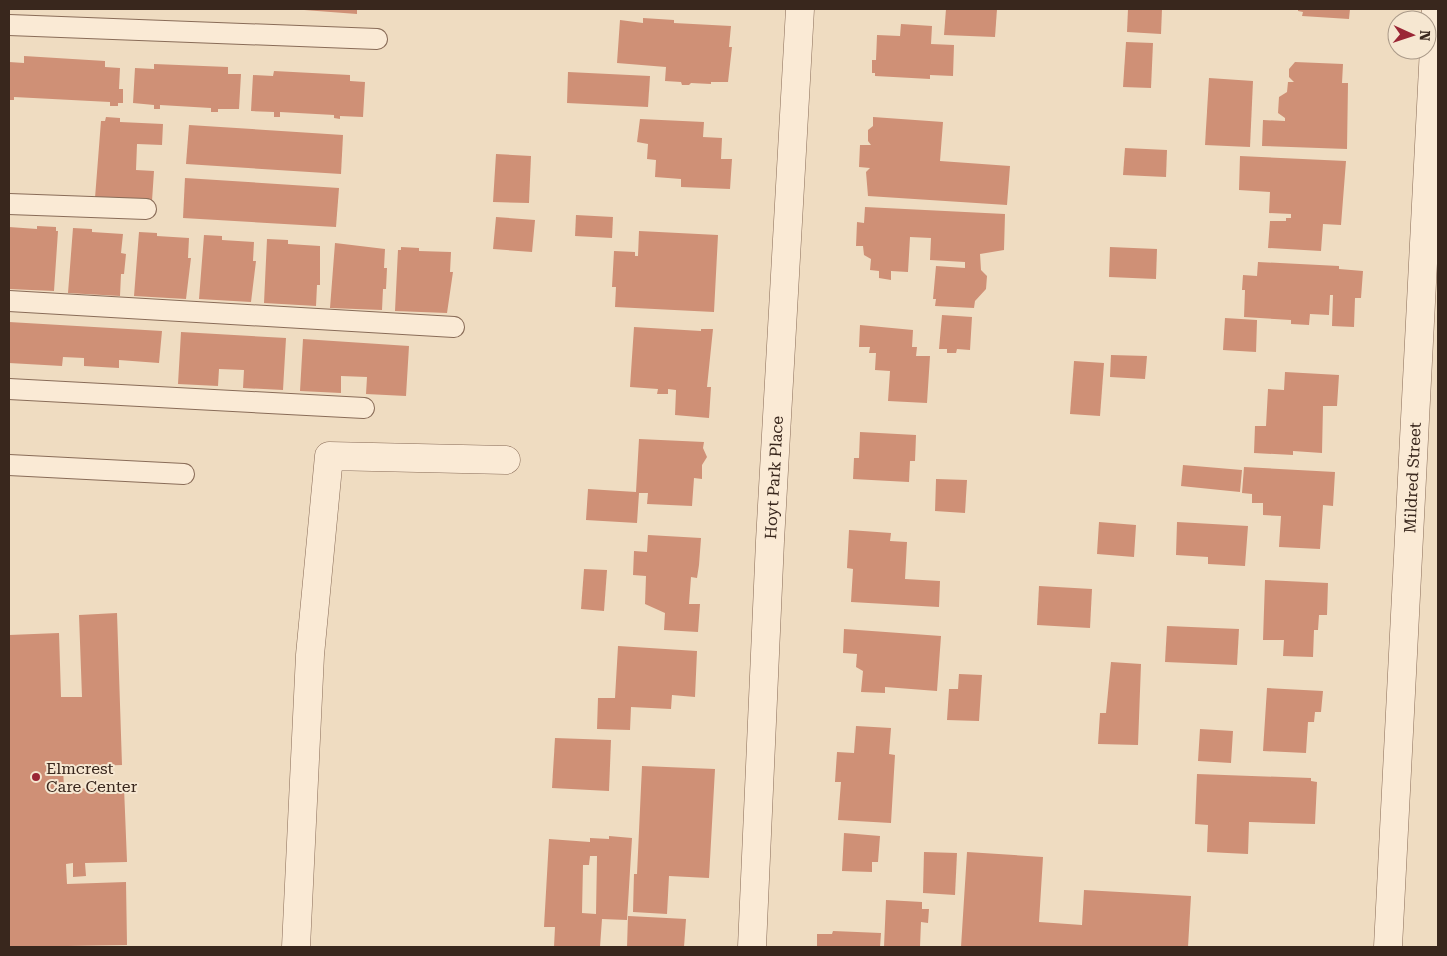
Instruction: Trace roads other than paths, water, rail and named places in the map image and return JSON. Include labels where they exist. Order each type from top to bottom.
[{"type":"street","name":"Hoyt Park Place","points":[[752,947],[771,521],[800,9]]},
{"type":"street","name":"Mildred Street","points":[[1388,947],[1436,9]]},
{"type":"street","points":[[296,947],[310,655],[329,456],[506,460]]},
{"type":"lane","points":[[9,25],[377,39]]},
{"type":"lane","points":[[9,204],[146,209]]},
{"type":"lane","points":[[9,301],[454,327]]},
{"type":"lane","points":[[9,389],[364,408]]},
{"type":"lane","points":[[9,465],[184,474]]},
{"type":"place","name":"Elmcrest Care Center","points":[[36,777]]}]
